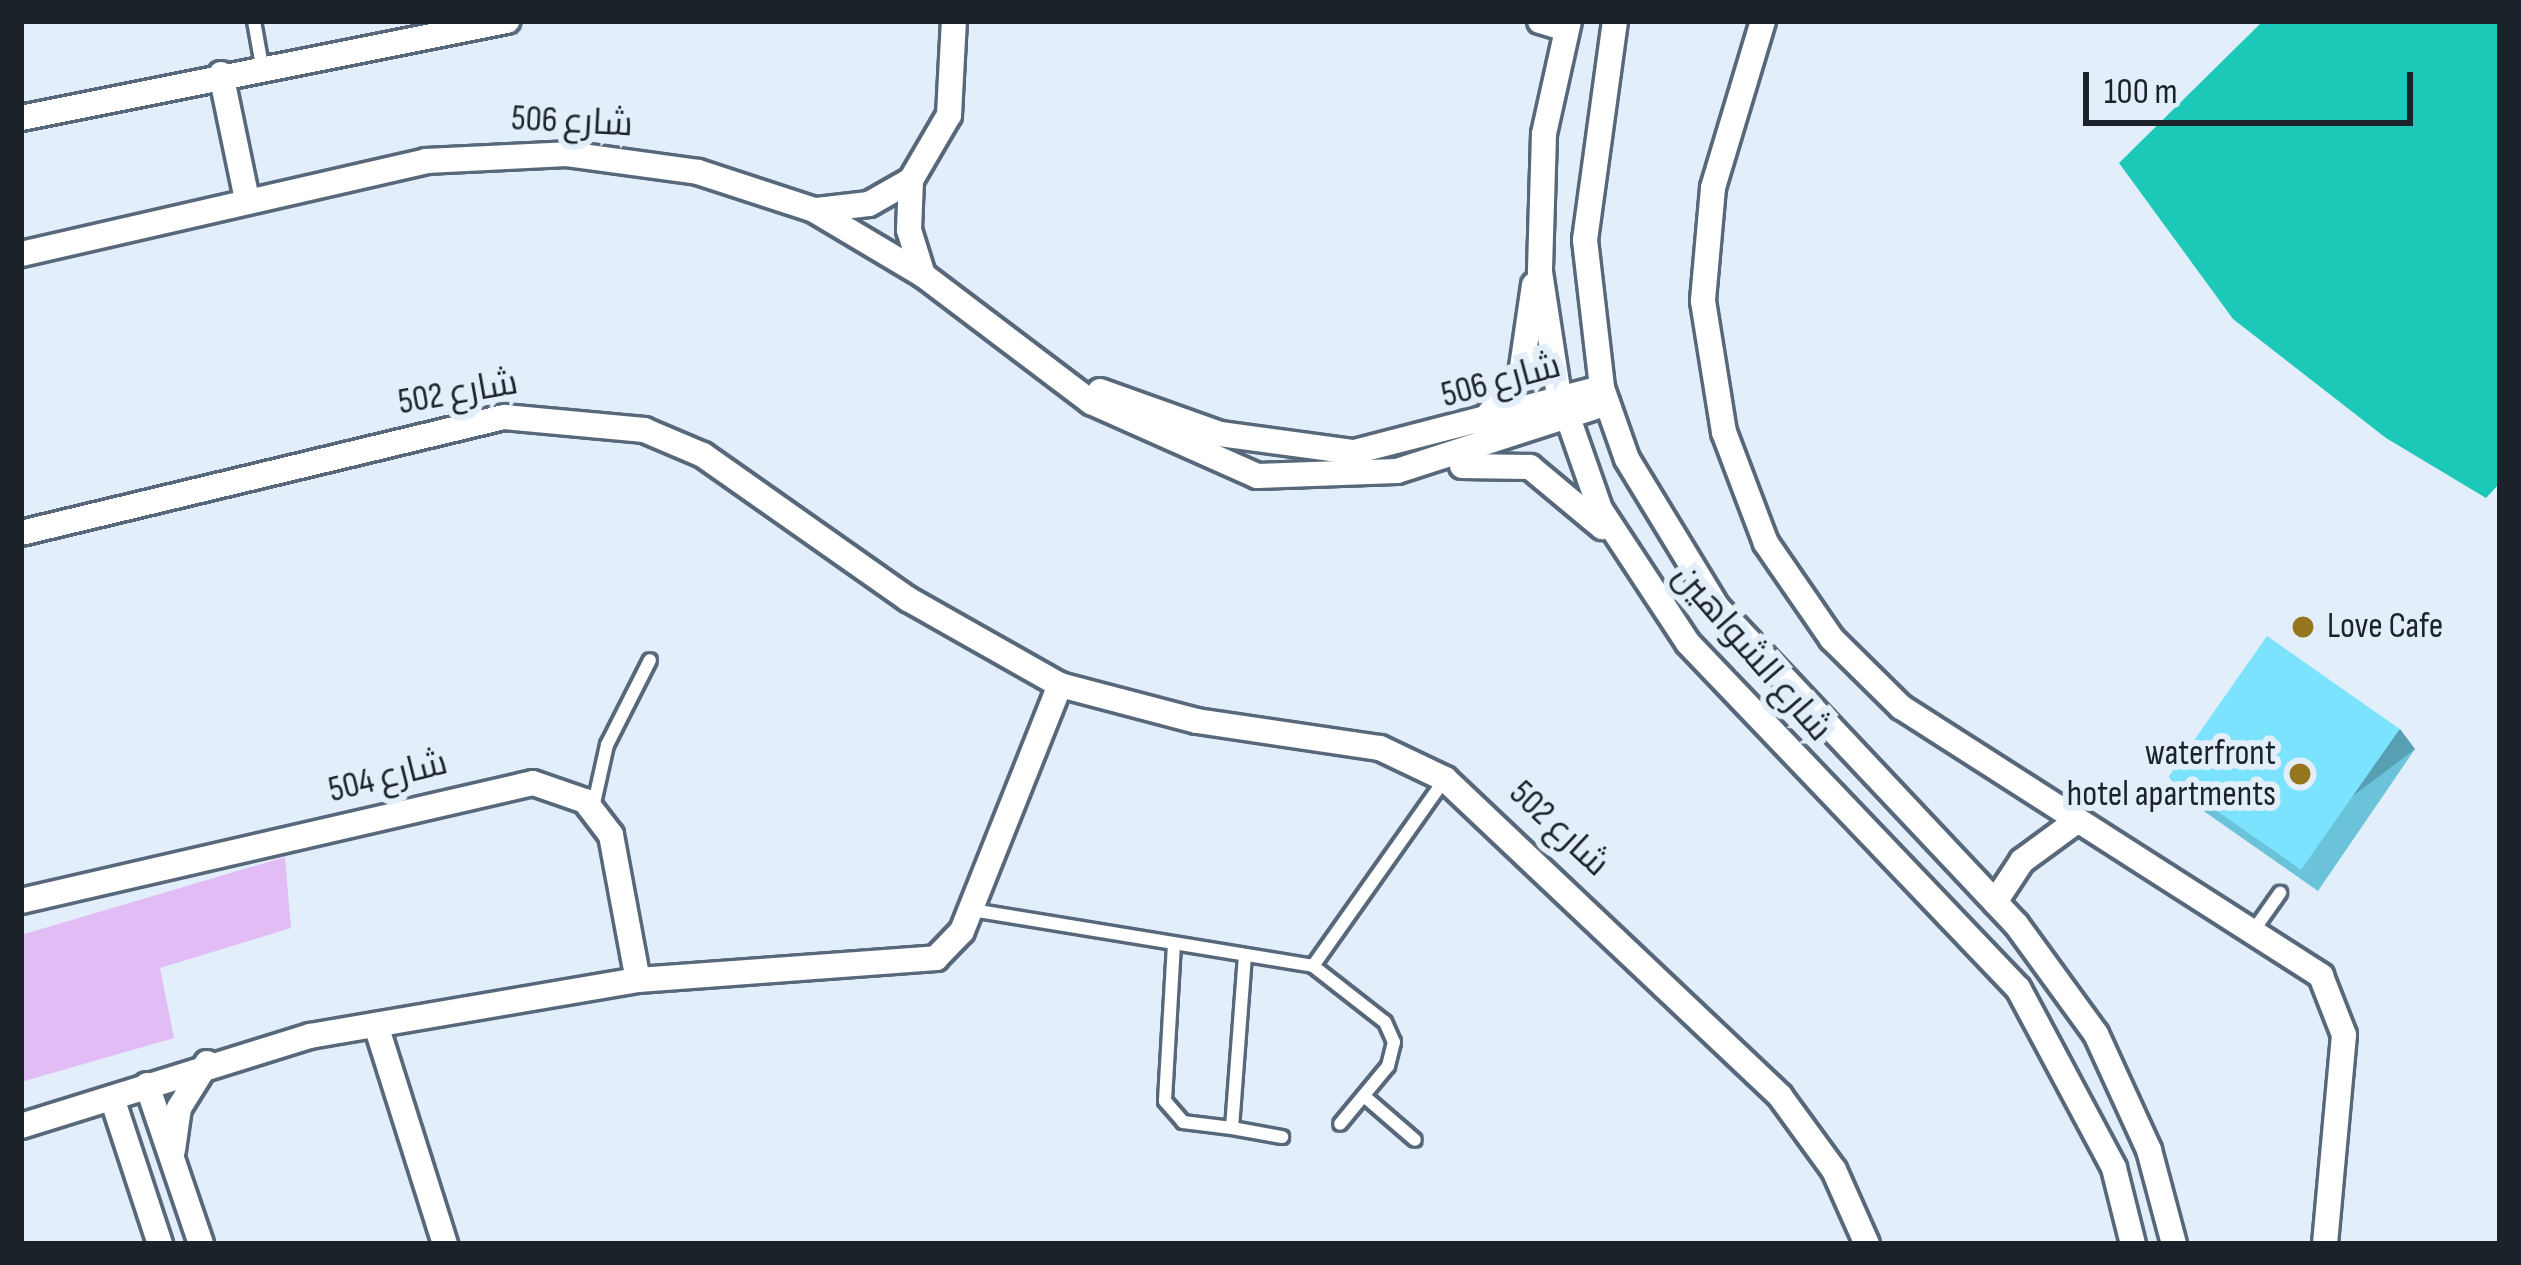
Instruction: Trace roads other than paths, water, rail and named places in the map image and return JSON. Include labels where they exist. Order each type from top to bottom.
[{"type":"street","points":[[21,118],[221,74],[507,21]]},
{"type":"street","points":[[923,274],[909,230],[911,180],[950,116],[954,21]]},
{"type":"street","points":[[1540,21],[1568,25]]},
{"type":"street","name":"شارع الشواهين","points":[[1615,21],[1585,240],[1605,396],[1627,459],[1717,607],[1995,902],[2127,1092],[2174,1244]]},
{"type":"street","points":[[1763,21],[1704,244],[1709,368],[1743,490],[1799,596],[1868,679],[2078,820],[2306,960],[2342,1013],[2325,1244]]},
{"type":"street","name":"شارع الشواهين","points":[[1568,25],[1544,134],[1540,272],[1566,412],[1615,536],[1688,644],[2018,988],[2114,1168],[2133,1244]]},
{"type":"street","points":[[221,74],[247,200]]},
{"type":"street","name":"شارع 506","points":[[21,254],[247,200],[503,152],[666,165],[814,210],[923,274],[1070,382],[1166,442],[1257,476],[1345,480],[1419,465],[1605,396]]},
{"type":"street","points":[[814,210],[868,204],[911,180]]},
{"type":"street","points":[[1481,424],[1521,374],[1540,272]]},
{"type":"street","name":"شارع 506","points":[[1070,382],[1220,434],[1307,449],[1388,448],[1481,424],[1566,412]]},
{"type":"street","name":"شارع 502","points":[[21,533],[454,426],[599,420],[703,455],[908,599],[1060,685],[1197,721],[1380,748],[1445,779],[1780,1096],[1834,1170],[1867,1244]]},
{"type":"street","name":"شارع 506","points":[[1419,465],[1530,467],[1615,536]]},
{"type":"street","points":[[21,1126],[207,1063],[376,1025],[638,980],[917,964],[950,948],[970,910],[1060,685]]},
{"type":"street","name":"شارع 504","points":[[21,901],[511,783],[592,809]]},
{"type":"street","points":[[592,809],[622,865],[638,980]]},
{"type":"street","points":[[1995,902],[2022,860],[2078,820]]},
{"type":"street","points":[[376,1025],[445,1244]]},
{"type":"street","points":[[172,1158],[179,1108],[207,1063]]},
{"type":"street","points":[[147,1084],[201,1244]]},
{"type":"street","points":[[112,1097],[160,1244]]},
{"type":"lane","points":[[254,21],[262,66]]},
{"type":"lane","points":[[592,809],[607,745],[650,660]]},
{"type":"lane","points":[[1313,966],[1445,779]]},
{"type":"lane","points":[[2256,927],[2280,893]]},
{"type":"lane","points":[[970,910],[1313,966],[1391,1032],[1388,1066],[1340,1124]]},
{"type":"lane","points":[[1174,944],[1170,1115],[1282,1136]]},
{"type":"lane","points":[[1232,1129],[1245,956]]},
{"type":"lane","points":[[1364,1096],[1415,1140]]},
{"type":"place","name":"Love Cafe","points":[[2303,627]]},
{"type":"place","name":"waterfront hotel apartments","points":[[2300,774]]}]
